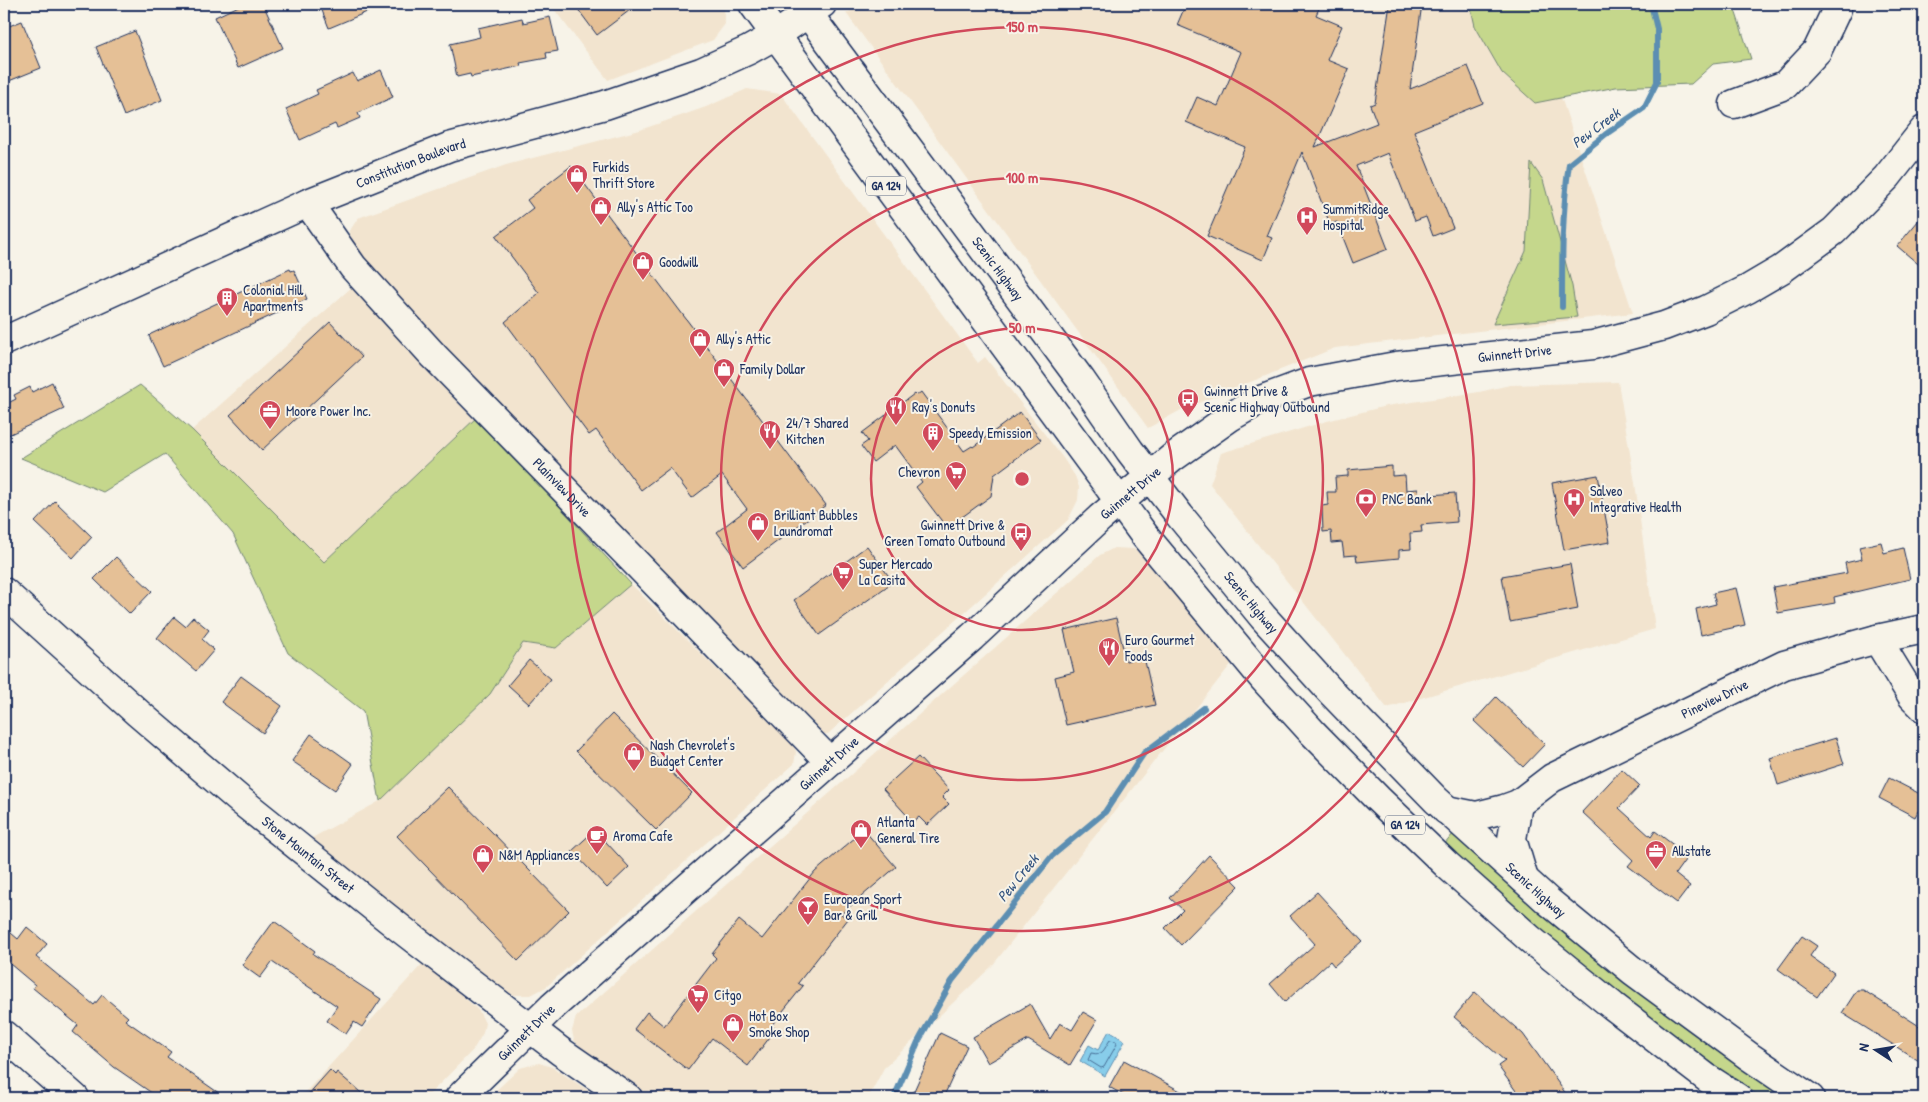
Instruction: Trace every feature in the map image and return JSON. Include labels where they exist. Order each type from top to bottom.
[{"type":"main road","name":"GA 124","points":[[753,4],[849,137],[1145,536],[1258,671],[1313,733],[1447,865],[1530,939],[1707,1078],[1738,1098]]},
{"type":"main road","points":[[1734,104],[1785,86],[1817,51],[1837,9],[1836,4]]},
{"type":"main road","name":"Constitution Boulevard","points":[[4,341],[308,203],[449,147],[605,105],[702,72],[776,35],[810,7]]},
{"type":"main road","name":"Scenic Highway","points":[[810,7],[1150,477],[1263,616],[1385,748],[1446,810],[1524,879],[1633,971],[1750,1058],[1810,1098]]},
{"type":"main road","name":"Gwinnett Drive","points":[[459,1098],[530,1028],[972,637],[1120,501],[1172,458],[1230,417],[1258,401],[1309,382],[1396,366],[1593,345],[1664,326],[1706,310],[1782,269],[1834,232],[1887,177],[1924,130]]},
{"type":"main road","name":"Plainview Drive","points":[[308,203],[353,267],[434,356],[830,762]]},
{"type":"main road","name":"Stone Mountain Street","points":[[4,592],[131,706],[240,800],[401,930],[530,1028],[628,1098]]},
{"type":"main road","name":"Pineview Drive","points":[[1518,804],[1552,778],[1784,665],[1877,639],[1924,629]]},
{"type":"main road","points":[[1877,639],[1912,696],[1924,708]]},
{"type":"main road","points":[[1446,810],[1476,816],[1518,804],[1512,839],[1524,879]]},
{"type":"main road","points":[[4,1035],[75,1098]]},
{"type":"shaded area","points":[[550,4],[722,4],[724,7],[725,24],[713,40],[608,80]]},
{"type":"shaded area","name":"SummitRidge Hospital","points":[[866,4],[1522,4],[1542,40],[1633,313],[1335,348],[1181,410],[1148,428],[846,13]]},
{"type":"shaded area","points":[[747,89],[781,94],[978,363],[985,357],[1063,458],[1075,476],[1079,487],[1078,500],[1068,520],[828,734],[818,734],[557,468],[371,270],[354,245],[349,232],[358,218],[506,165],[640,130],[706,107]]},
{"type":"shaded area","points":[[353,286],[477,417],[324,562],[192,430]]},
{"type":"shaded area","points":[[1618,382],[1635,483],[1655,629],[1387,708],[1210,484],[1221,453],[1327,421],[1386,406],[1479,392],[1510,385]]},
{"type":"shaded area","points":[[1114,548],[1133,549],[1141,552],[1236,658],[992,966],[884,1068],[868,1098],[651,1098],[580,1048],[574,1040],[572,1031],[576,1017],[1100,555]]},
{"type":"shaded area","points":[[631,584],[793,745],[796,752],[794,764],[546,987],[531,995],[514,995],[501,988],[310,839],[380,801],[490,694],[523,643],[556,648]]},
{"type":"shaded area","points":[[425,961],[479,1011],[485,1023],[483,1033],[473,1050],[426,1098],[300,1098]]},
{"type":"shaded area","points":[[539,1063],[552,1067],[600,1098],[488,1098],[520,1068]]},
{"type":"green space","points":[[1470,4],[1733,4],[1751,59],[1713,64],[1691,84],[1616,87],[1535,103],[1502,73],[1475,26]]},
{"type":"green space","points":[[1531,163],[1543,180],[1572,286],[1577,317],[1493,324],[1526,251]]},
{"type":"green space","points":[[140,385],[192,430],[324,562],[477,417],[631,584],[556,648],[523,643],[490,694],[380,801],[363,711],[288,653],[233,534],[165,454],[103,492],[21,458]]},
{"type":"green space","points":[[1453,834],[1532,905],[1613,973],[1655,1006],[1785,1098],[1762,1098],[1617,994],[1536,928],[1444,845]]},
{"type":"water","points":[[1109,1031],[1125,1041],[1105,1076],[1080,1061],[1089,1045],[1098,1050]]},
{"type":"building","points":[[243,4],[263,4],[283,48],[238,68],[215,17]]},
{"type":"building","points":[[331,4],[386,4],[329,28],[321,8]]},
{"type":"building","points":[[574,4],[638,4],[597,35]]},
{"type":"building","points":[[1186,4],[1321,4],[1316,15],[1342,26],[1327,60],[1349,69],[1315,147],[1377,123],[1370,105],[1375,103],[1390,4],[1422,4],[1410,89],[1468,66],[1483,103],[1414,131],[1453,228],[1433,236],[1426,217],[1415,221],[1388,153],[1356,166],[1388,249],[1353,263],[1337,222],[1330,224],[1302,152],[1267,236],[1272,238],[1263,260],[1207,236],[1245,147],[1186,122],[1197,97],[1218,106],[1241,52],[1177,25]]},
{"type":"building","points":[[550,17],[558,51],[546,53],[547,58],[520,63],[521,66],[471,77],[470,74],[457,77],[450,44],[480,37],[478,28],[522,18],[523,23]]},
{"type":"building","points":[[22,21],[41,68],[4,83],[4,28]]},
{"type":"building","points":[[135,31],[162,100],[124,116],[96,47]]},
{"type":"building","points":[[381,70],[393,97],[358,113],[360,118],[337,128],[335,124],[300,140],[286,109],[318,94],[316,90],[353,73],[357,81]]},
{"type":"building","points":[[571,166],[826,505],[743,567],[717,532],[747,509],[722,475],[692,498],[670,468],[641,490],[596,430],[589,435],[505,322],[539,293],[496,236],[533,208],[527,200]]},
{"type":"building","points":[[1924,214],[1924,269],[1897,246]]},
{"type":"building","name":"Colonial Hill Apartments","points":[[290,269],[291,271],[294,270],[307,299],[163,366],[149,336],[151,334]]},
{"type":"building","points":[[330,322],[362,357],[262,450],[230,415]]},
{"type":"building","points":[[52,382],[64,409],[4,437],[4,405],[16,399],[14,395],[30,387],[32,392]]},
{"type":"building","points":[[921,392],[964,451],[973,447],[1020,412],[1041,440],[994,475],[991,496],[947,528],[916,487],[922,482],[895,445],[873,462],[861,446],[868,441],[862,433],[914,394],[916,396]]},
{"type":"building","name":"PNC Bank","points":[[1392,466],[1392,476],[1405,475],[1406,490],[1418,489],[1419,496],[1455,493],[1457,522],[1421,525],[1422,532],[1410,533],[1411,549],[1399,550],[1399,558],[1357,562],[1356,555],[1344,556],[1342,542],[1332,543],[1331,531],[1323,532],[1322,506],[1328,505],[1327,492],[1336,492],[1335,477],[1348,476],[1348,470]]},
{"type":"building","points":[[1598,475],[1610,542],[1564,550],[1552,483]]},
{"type":"building","points":[[55,501],[92,537],[73,558],[35,522]]},
{"type":"building","points":[[1881,542],[1884,553],[1903,548],[1910,579],[1834,597],[1835,603],[1778,613],[1773,587],[1847,573],[1845,563],[1862,559],[1859,547]]},
{"type":"building","name":"Super Mercado La Casita","points":[[867,546],[893,582],[819,635],[794,600]]},
{"type":"building","points":[[116,557],[152,591],[130,614],[94,579]]},
{"type":"building","points":[[1570,564],[1578,609],[1510,622],[1502,576]]},
{"type":"building","points":[[1736,588],[1745,625],[1701,635],[1696,609],[1716,604],[1713,593]]},
{"type":"building","points":[[174,617],[185,626],[193,617],[209,630],[202,639],[214,650],[196,671],[157,638]]},
{"type":"building","name":"Euro Gourmet Foods","points":[[1116,618],[1126,661],[1144,657],[1155,705],[1066,725],[1055,677],[1074,672],[1064,630]]},
{"type":"building","points":[[529,660],[551,679],[529,704],[508,685]]},
{"type":"building","points":[[241,676],[282,706],[263,733],[221,702]]},
{"type":"building","points":[[1496,697],[1545,744],[1523,767],[1474,721]]},
{"type":"building","name":"Nash Chevrolet's Budget Center","points":[[612,714],[692,793],[656,830],[576,751]]},
{"type":"building","points":[[311,734],[353,764],[335,790],[292,761]]},
{"type":"building","points":[[1836,738],[1844,764],[1778,785],[1770,758]]},
{"type":"building","points":[[918,757],[949,790],[942,797],[949,804],[927,825],[919,817],[913,822],[883,789]]},
{"type":"building","points":[[1622,769],[1640,786],[1619,808],[1651,837],[1655,831],[1688,856],[1675,874],[1690,886],[1677,903],[1628,866],[1633,860],[1582,812]]},
{"type":"building","points":[[1889,778],[1924,796],[1924,814],[1918,811],[1915,817],[1879,798]]},
{"type":"building","name":"N&M Appliances","points":[[448,787],[569,911],[518,961],[397,836]]},
{"type":"building","name":"Aroma Cafe","points":[[595,830],[629,867],[607,888],[572,851]]},
{"type":"building","points":[[864,830],[896,867],[841,914],[848,919],[798,983],[803,986],[771,1026],[776,1029],[748,1066],[712,1038],[688,1070],[634,1029],[647,1012],[664,1026],[716,958],[712,954],[739,920],[762,939],[815,872]]},
{"type":"building","points":[[1209,855],[1239,886],[1181,945],[1165,928],[1183,910],[1170,898]]},
{"type":"building","points":[[1317,892],[1362,941],[1334,966],[1330,961],[1285,1002],[1270,984],[1315,944],[1290,916]]},
{"type":"building","points":[[274,921],[315,951],[313,954],[381,999],[362,1027],[354,1022],[346,1034],[327,1021],[337,1006],[272,962],[260,978],[242,965]]},
{"type":"building","points":[[4,927],[18,939],[27,927],[47,944],[36,957],[94,1005],[102,995],[128,1017],[125,1020],[171,1052],[167,1057],[226,1098],[159,1098],[114,1067],[73,1032],[78,1025],[33,988],[35,985],[4,959]]},
{"type":"building","points":[[1802,936],[1817,946],[1810,956],[1834,973],[1817,997],[1778,969]]},
{"type":"building","points":[[1857,990],[1863,990],[1924,1029],[1924,1064],[1842,1013]]},
{"type":"building","points":[[1475,992],[1523,1034],[1569,1098],[1521,1098],[1498,1066],[1505,1061],[1454,1017]]},
{"type":"building","points":[[1030,1004],[1050,1039],[1060,1023],[1072,1030],[1083,1012],[1097,1020],[1070,1065],[1028,1040],[988,1063],[973,1037]]},
{"type":"building","points":[[940,1033],[967,1046],[943,1098],[925,1098],[913,1093]]},
{"type":"building","points":[[1124,1060],[1193,1098],[1129,1098],[1109,1087]]},
{"type":"building","points":[[330,1070],[335,1075],[337,1072],[367,1098],[305,1098]]},
{"type":"waterway","name":"Pew Creek","points":[[1562,307],[1562,253],[1569,164],[1606,134],[1644,108],[1657,82],[1657,29],[1651,4]]},
{"type":"waterway","name":"Pew Creek","points":[[894,1098],[918,1042],[952,981],[1052,856],[1105,812],[1144,753],[1204,708]]},
{"type":"place","name":"Furkids Thrift Store","points":[[577,194]]},
{"type":"place","name":"Ally's Attic Too","points":[[601,226]]},
{"type":"place","name":"SummitRidge Hospital","points":[[1307,236]]},
{"type":"place","name":"Goodwill","points":[[643,281]]},
{"type":"place","name":"Colonial Hill Apartments","points":[[227,317]]},
{"type":"place","name":"Ally's Attic","points":[[700,358]]},
{"type":"place","name":"Family Dollar","points":[[724,388]]},
{"type":"place","name":"Gwinnett Drive & Scenic Highway Outbound","points":[[1188,418]]},
{"type":"place","name":"Ray's Donuts","points":[[896,426]]},
{"type":"place","name":"Moore Power Inc.","points":[[270,430]]},
{"type":"place","name":"24/7 Shared Kitchen","points":[[770,450]]},
{"type":"place","name":"Speedy Emission","points":[[933,452]]},
{"type":"place","name":"Chevron","points":[[956,491]]},
{"type":"place","name":"PNC Bank","points":[[1366,518]]},
{"type":"place","name":"Salveo Integrative Health","points":[[1574,518]]},
{"type":"place","name":"Brilliant Bubbles Laundromat","points":[[758,542]]},
{"type":"place","name":"Gwinnett Drive & Green Tomato Outbound","points":[[1021,552]]},
{"type":"place","name":"Super Mercado La Casita","points":[[843,591]]},
{"type":"place","name":"Euro Gourmet Foods","points":[[1109,667]]},
{"type":"place","name":"Nash Chevrolet's Budget Center","points":[[634,772]]},
{"type":"place","name":"Atlanta General Tire","points":[[861,849]]},
{"type":"place","name":"Aroma Cafe","points":[[597,855]]},
{"type":"place","name":"Allstate","points":[[1656,870]]},
{"type":"place","name":"N&M Appliances","points":[[483,874]]},
{"type":"place","name":"European Sport Bar & Grill","points":[[808,926]]},
{"type":"place","name":"Citgo","points":[[698,1014]]},
{"type":"place","name":"Hot Box Smoke Shop","points":[[733,1043]]}]
